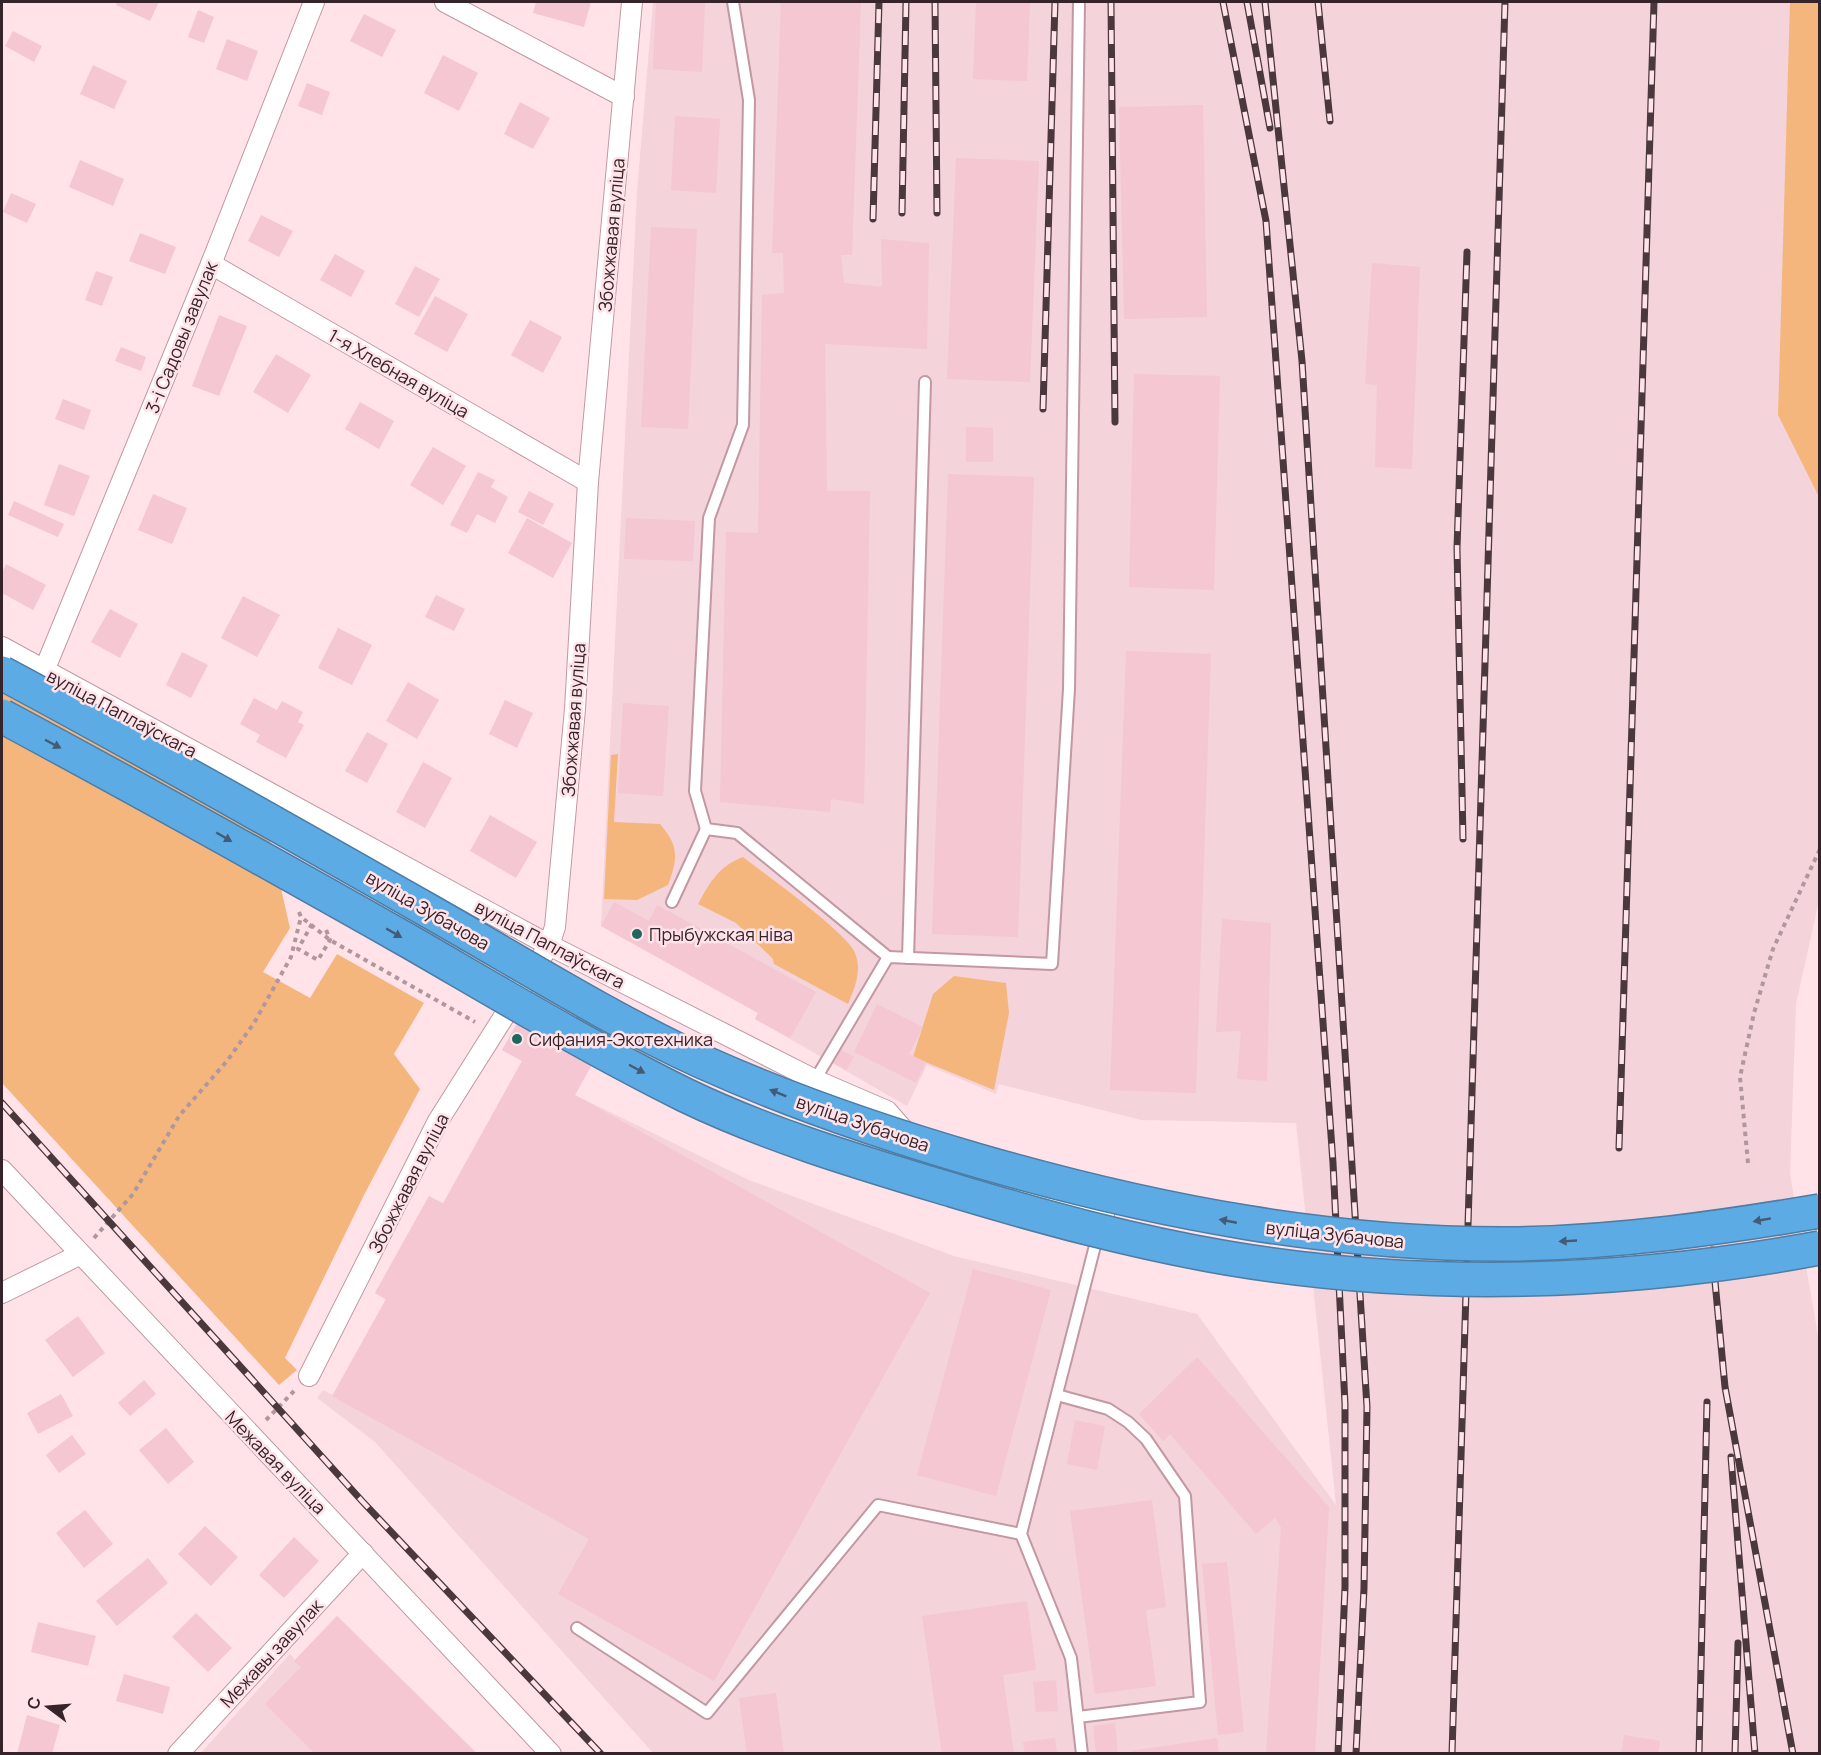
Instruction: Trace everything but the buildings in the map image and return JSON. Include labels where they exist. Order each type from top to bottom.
[{"type":"highway","name":"вуліца Зубачова","points":[[2,673],[175,765],[596,1006],[702,1061],[794,1099],[922,1144],[1049,1181],[1224,1220],[1319,1234],[1398,1241],[1522,1244],[1628,1238],[1701,1231],[1820,1211]]},
{"type":"highway","name":"вуліца Зубачова","points":[[2,716],[158,799],[579,1038],[688,1096],[783,1136],[1030,1213],[1227,1258],[1395,1276],[1521,1279],[1629,1274],[1705,1267],[1820,1248]]},
{"type":"street","name":"3-і Садовы завулак","points":[[44,670],[211,264],[314,2]]},
{"type":"street","points":[[445,2],[624,97]]},
{"type":"street","name":"Збожжавая вуліца","points":[[309,1376],[438,1121],[549,945],[555,927],[575,709],[588,482],[632,2]]},
{"type":"street","name":"1-я Хлебная вуліца","points":[[211,264],[588,482]]},
{"type":"street","name":"вуліца Паплаўскага","points":[[2,646],[549,945],[814,1080],[887,1111],[933,1163],[1104,1214]]},
{"type":"street","name":"Межавая вуліца","points":[[2,1170],[79,1255],[551,1754]]},
{"type":"street","points":[[2,1293],[79,1255]]},
{"type":"street","name":"Межавы завулак","points":[[178,1754],[363,1553]]},
{"type":"lane","points":[[672,902],[706,829],[695,791],[709,518],[743,425],[749,100],[733,2]]},
{"type":"lane","points":[[706,829],[737,832],[888,957],[1052,964],[1068,689],[1079,2]]},
{"type":"lane","points":[[908,958],[925,382]]},
{"type":"lane","points":[[814,1080],[888,957]]},
{"type":"lane","points":[[1082,1754],[1071,1658],[1021,1534],[1104,1214]]},
{"type":"lane","points":[[1057,1395],[1108,1409],[1128,1422],[1146,1439],[1185,1496],[1200,1702],[1078,1717]]},
{"type":"lane","points":[[577,1628],[707,1713],[878,1505],[1021,1534]]},
{"type":"path","points":[[1748,1163],[1740,1077],[1754,1013],[1773,949],[1820,849]]},
{"type":"path","points":[[79,1255],[133,1194],[178,1116],[227,1061],[254,1023],[291,957],[301,917]]},
{"type":"path","points":[[313,922],[298,949],[318,960],[330,940]]},
{"type":"path","points":[[250,1436],[309,1376]]},
{"type":"shaded area","points":[[653,2],[1819,2],[1820,896],[1796,1004],[1790,1174],[1819,1341],[1819,1753],[653,1753],[375,1442],[317,1398],[323,1390],[333,1395],[386,1300],[375,1293],[429,1196],[443,1203],[522,1061],[502,1050],[540,983],[614,1025],[575,1095],[749,1180],[954,1256],[1197,1314],[1336,1505],[1296,1123],[1141,1120],[999,1084],[996,1094],[927,1065],[907,1106],[755,1019],[758,1013],[601,926],[637,192]]},
{"type":"shaded area","points":[[1790,2],[1819,2],[1819,497],[1778,415]]},
{"type":"shaded area","points":[[2,684],[267,827],[290,928],[263,972],[310,998],[337,954],[424,1003],[394,1054],[420,1089],[364,1195],[285,1358],[297,1370],[279,1385],[2,1083]]},
{"type":"shaded area","points":[[618,754],[614,822],[660,824],[671,839],[675,853],[674,867],[668,885],[637,900],[604,899],[611,755]]},
{"type":"shaded area","points":[[743,857],[836,930],[854,951],[858,971],[848,1004],[774,964],[773,959],[736,923],[698,904],[721,870]]},
{"type":"shaded area","points":[[954,976],[1006,983],[1009,1013],[994,1090],[913,1057],[933,994]]},
{"type":"shaded area","points":[[337,1616],[477,1753],[200,1754],[290,1654],[295,1660]]},
{"type":"railway","points":[[873,219],[879,2]]},
{"type":"railway","points":[[902,213],[906,2]]},
{"type":"railway","points":[[935,2],[937,213]]},
{"type":"railway","points":[[1043,409],[1055,2]]},
{"type":"railway","points":[[1111,2],[1115,422]]},
{"type":"railway","points":[[1223,2],[1266,221],[1333,1163],[1345,1404],[1345,1587],[1338,1754]]},
{"type":"railway","points":[[1247,2],[1270,128]]},
{"type":"railway","points":[[1265,2],[1302,361],[1367,1407],[1364,1588],[1356,1754]]},
{"type":"railway","points":[[1318,2],[1330,121]]},
{"type":"railway","points":[[1452,1754],[1505,2]]},
{"type":"railway","points":[[1619,1148],[1654,2]]},
{"type":"railway","points":[[1463,839],[1457,548],[1467,252]]},
{"type":"railway","points":[[2,1103],[362,1501],[601,1754]]},
{"type":"railway","points":[[1712,1250],[1725,1387],[1793,1754]]},
{"type":"railway","points":[[1699,1754],[1707,1402]]},
{"type":"railway","points":[[1731,1457],[1755,1754]]},
{"type":"railway","points":[[1735,1754],[1738,1643]]},
{"type":"place","name":"Прыбужская ніва","points":[[637,934]]},
{"type":"place","name":"Сифания-Экотехника","points":[[517,1039]]}]
